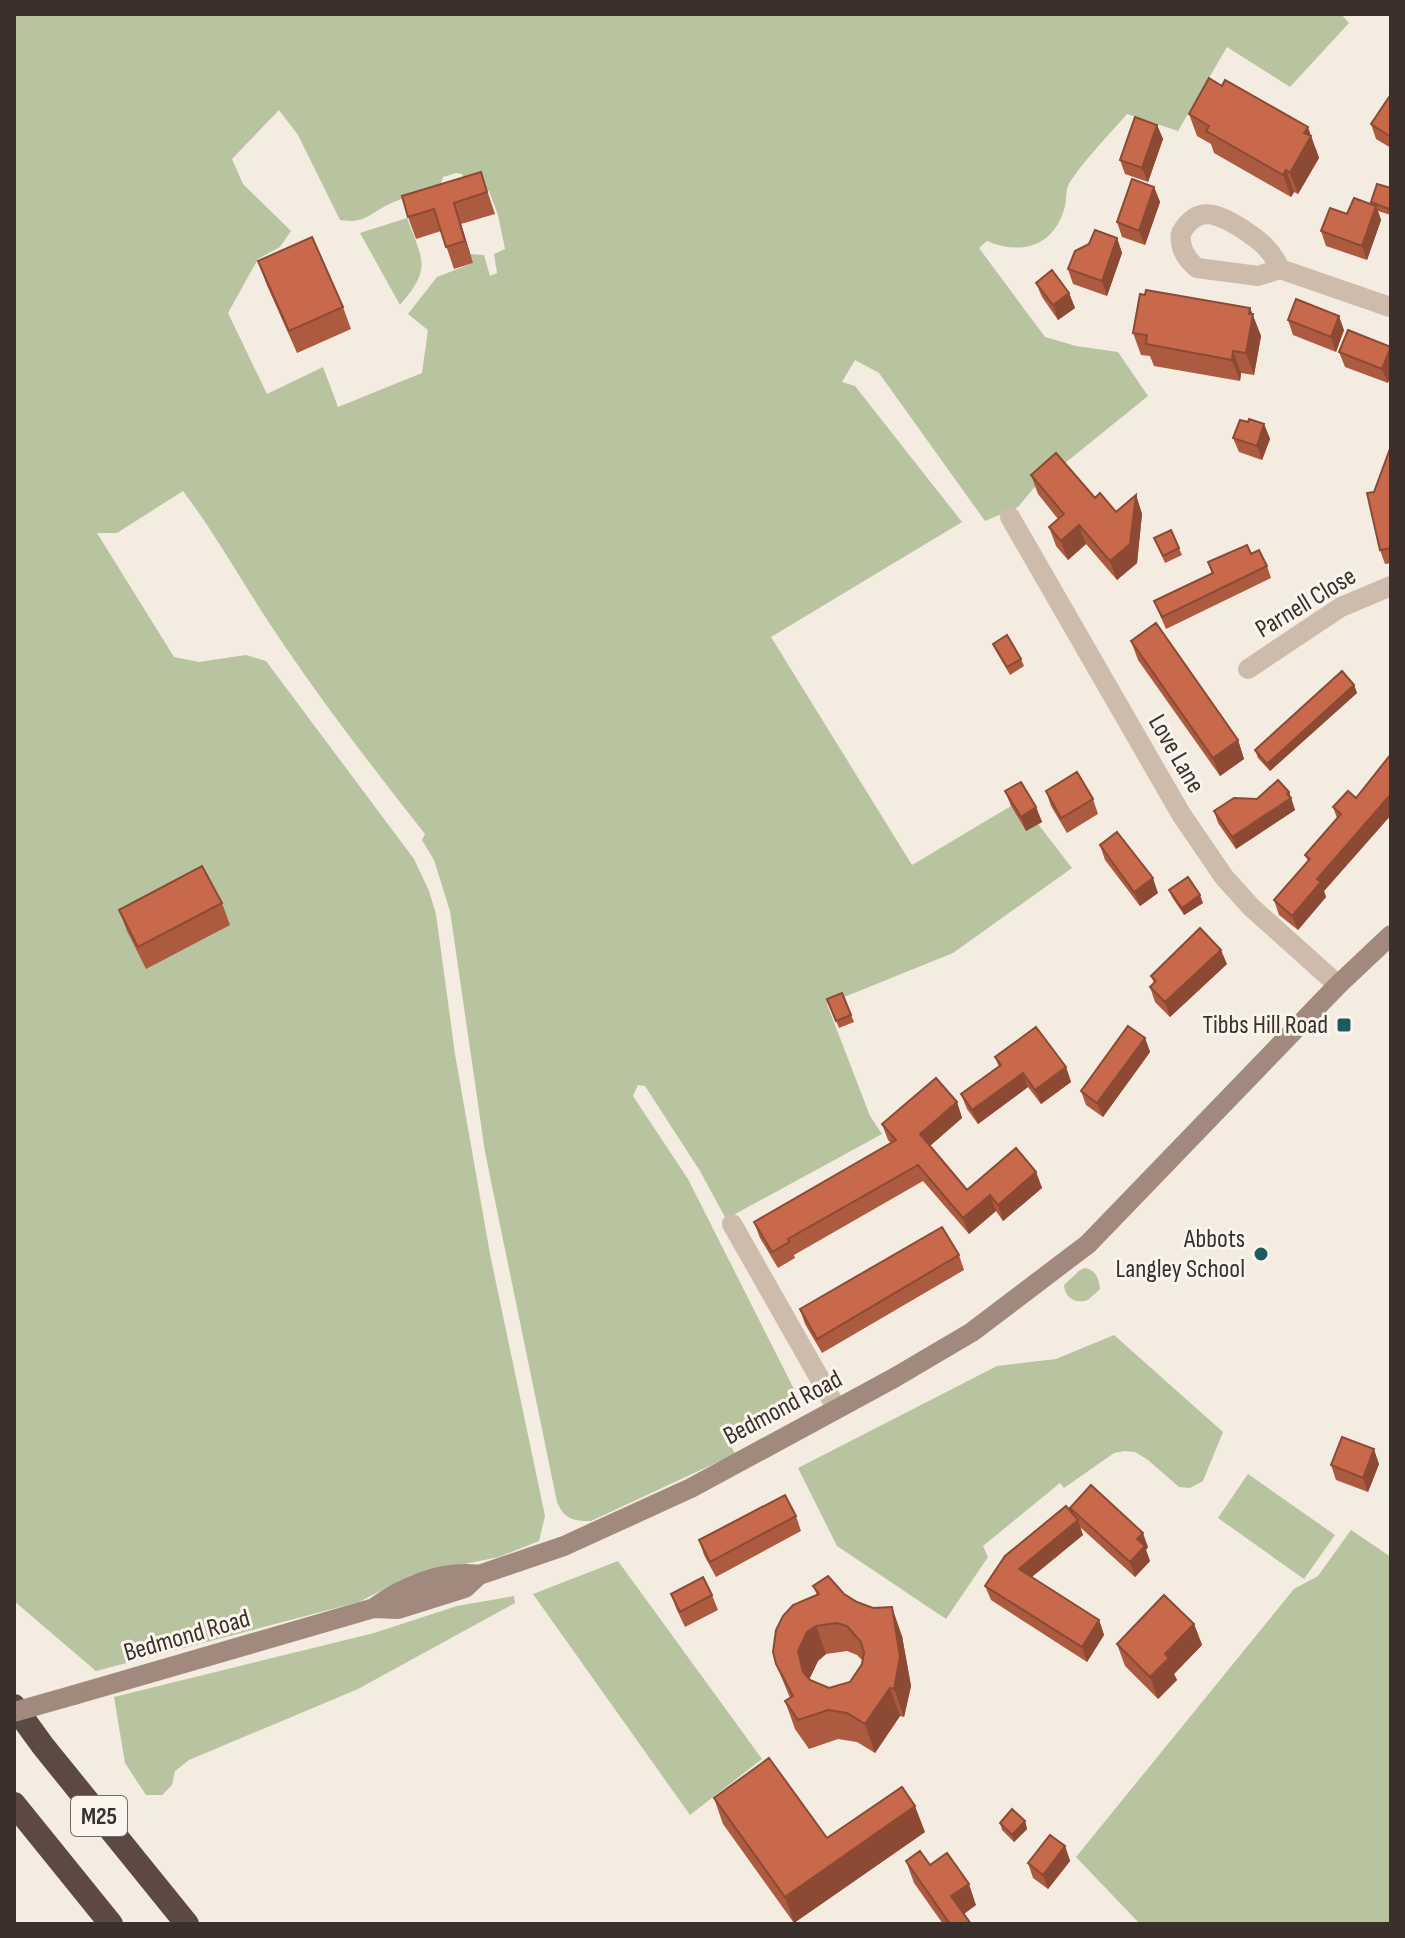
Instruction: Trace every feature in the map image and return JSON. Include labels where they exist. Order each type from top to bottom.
[{"type":"highway","name":"M25","points":[[14,1709],[187,1924]]},
{"type":"highway","name":"M25","points":[[14,1804],[111,1924]]},
{"type":"street","points":[[1280,269],[1270,248],[1216,214],[1203,214],[1195,218],[1181,233],[1185,255],[1197,268],[1258,276],[1280,269],[1391,306]]},
{"type":"street","name":"Love Lane","points":[[1010,517],[1181,814],[1224,877],[1251,907],[1338,985]]},
{"type":"street","name":"Parnell Close","points":[[1248,669],[1341,607],[1391,586]]},
{"type":"street","points":[[1338,985],[1391,935]]},
{"type":"street","name":"Bedmond Road","points":[[14,1709],[74,1695],[374,1608],[398,1609],[465,1588],[479,1575],[564,1546],[691,1488],[837,1409],[972,1332],[1088,1244],[1338,985]]},
{"type":"street","points":[[732,1224],[837,1409]]},
{"type":"green space","points":[[14,14],[1341,14],[1349,23],[1290,87],[1227,47],[1178,131],[1127,114],[1070,182],[1060,220],[1045,239],[1024,247],[987,241],[979,248],[1045,337],[1076,346],[1118,352],[1148,396],[1033,489],[1018,507],[985,521],[879,373],[855,360],[842,382],[855,386],[962,522],[771,637],[912,865],[1011,806],[1026,831],[1038,824],[1072,868],[953,953],[827,1004],[870,1116],[882,1134],[726,1219],[700,1171],[645,1086],[638,1085],[633,1096],[688,1179],[800,1401],[727,1438],[735,1454],[591,1521],[570,1518],[557,1502],[485,1152],[450,911],[434,860],[422,840],[425,834],[304,674],[183,491],[117,533],[97,533],[174,657],[199,662],[246,655],[266,661],[414,859],[429,891],[436,914],[455,1054],[490,1254],[545,1516],[539,1541],[499,1557],[411,1575],[359,1602],[96,1671],[14,1601]],"holes":[[[279,110],[298,135],[340,220],[361,219],[389,204],[440,186],[443,177],[462,174],[471,194],[489,191],[505,249],[494,254],[497,273],[490,276],[484,255],[470,254],[473,263],[437,277],[408,314],[428,330],[422,373],[338,407],[323,367],[267,394],[228,313],[258,259],[280,247],[291,231],[243,184],[232,159]]]},
{"type":"green space","points":[[407,218],[422,264],[417,282],[400,305],[360,233]]},
{"type":"green space","points":[[1085,1268],[1096,1276],[1100,1289],[1088,1300],[1075,1300],[1066,1293],[1064,1285]]},
{"type":"green space","points":[[1114,1335],[1223,1432],[1203,1481],[1190,1488],[1179,1487],[1135,1452],[1114,1453],[1064,1488],[1060,1483],[983,1546],[988,1557],[946,1619],[837,1546],[798,1468],[997,1366],[1056,1359]]},
{"type":"green space","points":[[1248,1474],[1335,1535],[1304,1579],[1218,1518]]},
{"type":"green space","points":[[1351,1530],[1391,1557],[1391,1924],[1140,1924],[1076,1857],[1294,1589],[1318,1576]]},
{"type":"green space","points":[[618,1561],[762,1759],[690,1815],[533,1594]]},
{"type":"green space","points":[[514,1596],[515,1603],[358,1689],[189,1760],[175,1771],[172,1785],[162,1795],[146,1795],[125,1763],[114,1697],[374,1633],[457,1606]]},
{"type":"building","points":[[1209,78],[1222,86],[1225,80],[1308,127],[1304,133],[1311,136],[1290,173],[1286,170],[1283,175],[1206,131],[1209,126],[1189,114]]},
{"type":"building","points":[[1391,94],[1391,137],[1371,124]]},
{"type":"building","points":[[1135,117],[1157,125],[1142,168],[1120,160]]},
{"type":"building","points":[[481,172],[487,192],[454,203],[465,241],[446,247],[434,209],[408,217],[402,196]]},
{"type":"building","points":[[1132,179],[1154,187],[1139,231],[1117,222]]},
{"type":"building","points":[[1377,184],[1391,188],[1389,209],[1371,202]]},
{"type":"building","points":[[1354,198],[1376,206],[1362,246],[1321,231],[1330,208],[1347,214]]},
{"type":"building","points":[[1095,230],[1117,238],[1102,281],[1068,269],[1075,251],[1089,244]]},
{"type":"building","points":[[312,237],[343,307],[289,331],[258,261]]},
{"type":"building","points":[[1052,270],[1069,293],[1053,305],[1036,283]]},
{"type":"building","points":[[1146,290],[1250,308],[1249,314],[1253,314],[1246,353],[1233,351],[1232,360],[1146,344],[1147,335],[1133,333],[1140,294],[1145,295]]},
{"type":"building","points":[[1296,299],[1339,316],[1331,337],[1288,320]]},
{"type":"building","points":[[1348,330],[1391,347],[1382,369],[1339,352]]},
{"type":"building","points":[[1249,419],[1264,424],[1257,446],[1233,438],[1240,420],[1248,422]]},
{"type":"building","points":[[1391,446],[1391,548],[1380,550],[1367,493],[1374,492]]},
{"type":"building","points":[[1056,453],[1095,498],[1100,493],[1116,512],[1136,495],[1130,544],[1110,561],[1079,525],[1061,541],[1049,527],[1064,514],[1031,475]]},
{"type":"building","points":[[1171,530],[1179,548],[1163,556],[1154,538]]},
{"type":"building","points":[[1247,545],[1251,554],[1259,550],[1267,566],[1162,617],[1154,601],[1213,573],[1208,562]]},
{"type":"building","points":[[1156,623],[1238,740],[1213,758],[1131,641]]},
{"type":"building","points":[[1007,635],[1021,659],[1007,667],[993,644]]},
{"type":"building","points":[[1342,671],[1354,685],[1267,764],[1255,750]]},
{"type":"building","points":[[1391,754],[1391,794],[1317,879],[1321,882],[1292,916],[1274,900],[1310,859],[1305,855],[1341,814],[1333,807],[1348,791],[1356,798]]},
{"type":"building","points":[[1077,772],[1093,799],[1061,818],[1046,791]]},
{"type":"building","points":[[1278,780],[1291,798],[1232,837],[1214,811],[1234,798],[1257,799]]},
{"type":"building","points":[[1021,782],[1036,807],[1021,817],[1005,791]]},
{"type":"building","points":[[1117,832],[1153,878],[1134,892],[1100,845]]},
{"type":"building","points":[[202,866],[222,903],[138,947],[119,910]]},
{"type":"building","points":[[1188,877],[1200,895],[1182,908],[1169,890]]},
{"type":"building","points":[[1200,928],[1221,950],[1165,1002],[1150,987],[1156,981],[1151,976]]},
{"type":"building","points":[[842,993],[851,1015],[836,1021],[827,999]]},
{"type":"building","points":[[1128,1026],[1145,1038],[1097,1103],[1081,1091]]},
{"type":"building","points":[[1036,1027],[1066,1067],[1035,1090],[1023,1073],[972,1110],[961,1094],[1001,1065],[995,1057]]},
{"type":"building","points":[[936,1078],[957,1102],[920,1134],[967,1190],[1016,1148],[1036,1172],[998,1205],[990,1195],[963,1218],[918,1165],[788,1239],[789,1242],[772,1252],[754,1222],[896,1140],[882,1124]]},
{"type":"building","points":[[942,1227],[959,1255],[817,1339],[800,1309]]},
{"type":"building","points":[[1342,1437],[1374,1449],[1363,1478],[1331,1465]]},
{"type":"building","points":[[1091,1485],[1143,1533],[1137,1539],[1145,1546],[1130,1562],[1070,1508]]},
{"type":"building","points":[[785,1495],[796,1516],[710,1562],[699,1540]]},
{"type":"building","points":[[1066,1506],[1078,1520],[1019,1569],[1099,1620],[1082,1647],[985,1586],[1005,1556]]},
{"type":"building","points":[[828,1576],[844,1594],[857,1602],[873,1608],[892,1607],[900,1657],[894,1689],[890,1688],[865,1724],[847,1713],[828,1710],[798,1720],[785,1701],[793,1696],[776,1664],[773,1652],[776,1630],[793,1605],[819,1594],[813,1586]],"holes":[[[836,1623],[847,1626],[861,1642],[864,1653],[862,1664],[850,1682],[829,1688],[810,1680],[803,1672],[798,1651],[807,1632],[816,1626]]]},
{"type":"building","points":[[703,1577],[712,1595],[680,1612],[671,1594]]},
{"type":"building","points":[[1164,1595],[1194,1624],[1165,1654],[1169,1658],[1150,1677],[1117,1644]]},
{"type":"building","points":[[769,1758],[827,1838],[902,1787],[915,1806],[785,1897],[714,1798]]},
{"type":"building","points":[[1012,1809],[1025,1821],[1012,1835],[1000,1823]]},
{"type":"building","points":[[1050,1835],[1065,1846],[1043,1875],[1028,1863]]},
{"type":"building","points":[[920,1851],[930,1865],[947,1853],[969,1884],[951,1896],[971,1924],[950,1924],[906,1861]]},
{"type":"place","name":"Tibbs Hill Road","points":[[1344,1025]]},
{"type":"place","name":"Abbots Langley School","points":[[1261,1254]]}]
